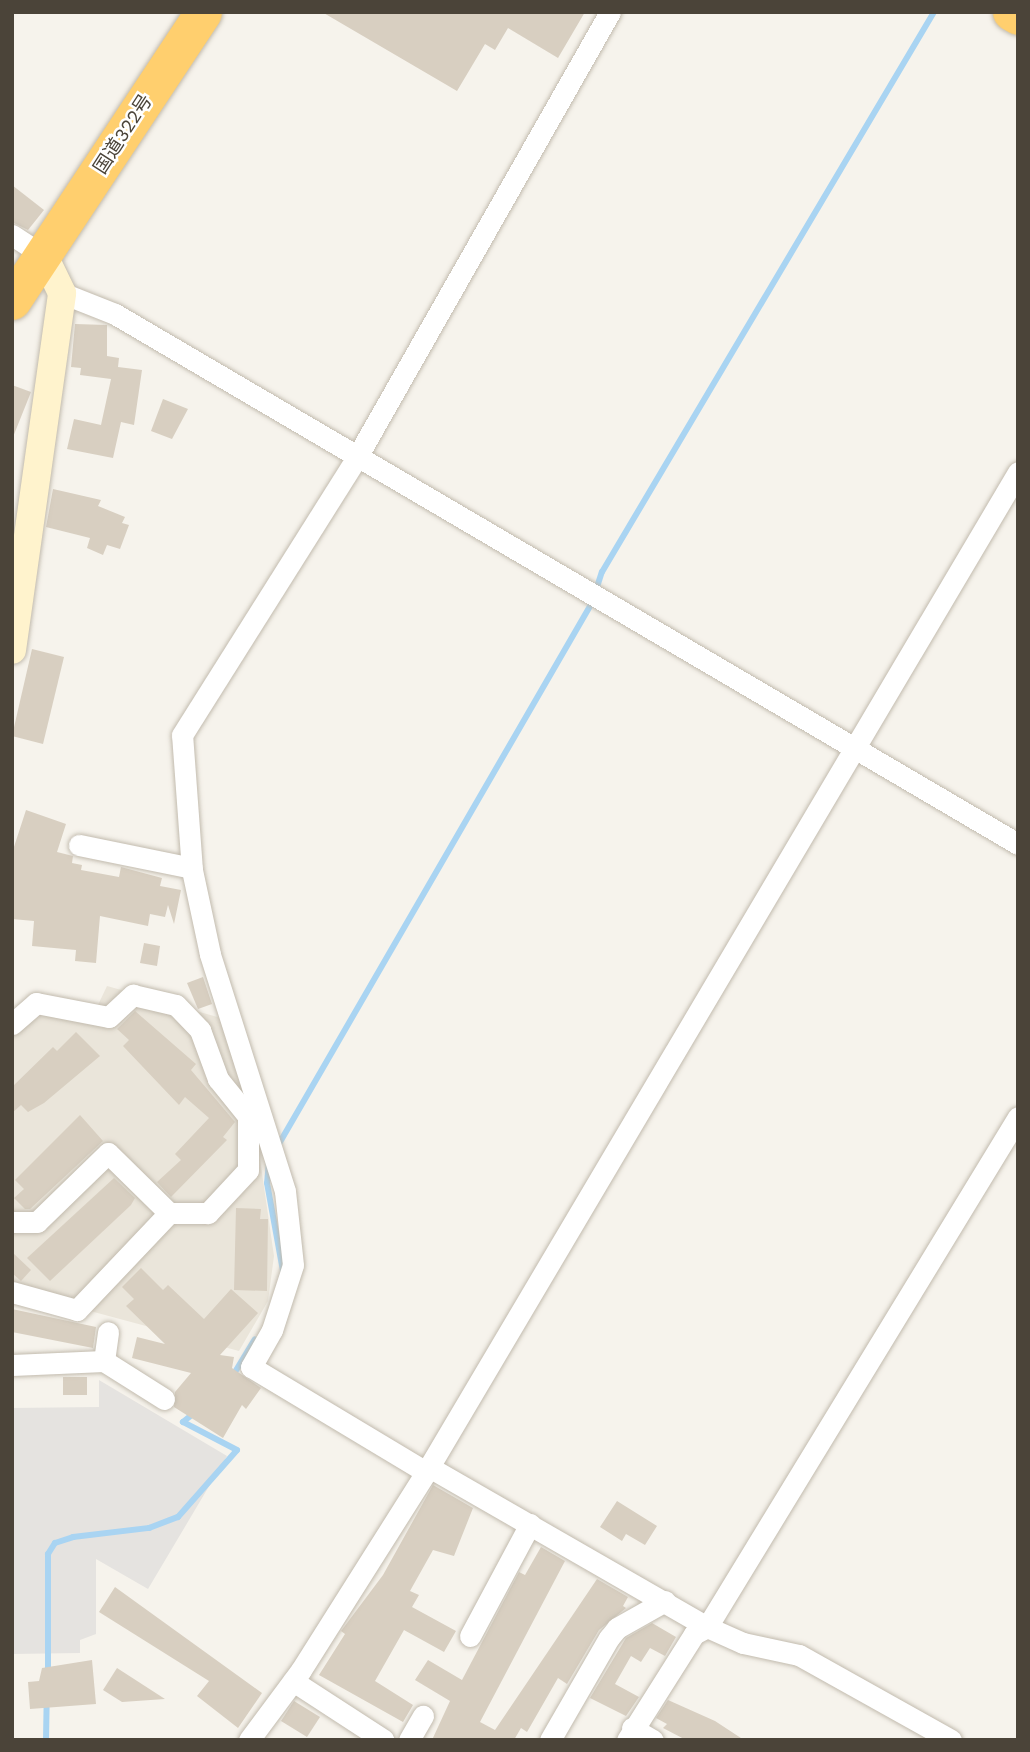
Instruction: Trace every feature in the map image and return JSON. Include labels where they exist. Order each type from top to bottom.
[{"type":"highway","name":"国道322号","points":[[12,301],[203,12]]},
{"type":"highway","points":[[1012,12],[1018,16]]},
{"type":"street","points":[[610,12],[357,457],[182,735],[192,868],[210,954],[278,1169],[293,1265],[272,1330],[251,1367],[707,1627],[743,1643],[799,1655],[951,1740]]},
{"type":"street","points":[[12,236],[44,256],[62,293],[13,644]]},
{"type":"street","points":[[62,293],[115,314],[1018,844]]},
{"type":"street","points":[[249,1740],[293,1681],[427,1469],[856,751],[1018,472]]},
{"type":"street","points":[[79,845],[192,868]]},
{"type":"street","points":[[12,1024],[36,1003],[108,1017],[133,995],[176,1005],[200,1030],[218,1079],[248,1116],[248,1170],[208,1213],[169,1213],[108,1153],[37,1222],[12,1222]]},
{"type":"street","points":[[653,1740],[630,1734],[671,1677],[694,1634],[707,1627],[1018,1117]]},
{"type":"street","points":[[12,1292],[77,1310],[169,1213]]},
{"type":"street","points":[[104,1362],[108,1332]]},
{"type":"street","points":[[12,1365],[104,1362],[164,1399]]},
{"type":"street","points":[[470,1636],[530,1524]]},
{"type":"street","points":[[550,1740],[608,1638],[617,1628],[665,1601]]},
{"type":"street","points":[[293,1681],[384,1740]]},
{"type":"street","points":[[409,1740],[423,1716]]},
{"type":"shaded area","points":[[107,986],[221,1018],[254,1118],[274,1256],[268,1301],[239,1351],[12,1290],[12,1010],[97,1007]]},
{"type":"shaded area","points":[[99,1380],[227,1456],[148,1589],[96,1559],[96,1634],[80,1640],[80,1653],[12,1654],[12,1408],[99,1407]]},
{"type":"building","points":[[322,12],[585,12],[558,58],[508,28],[495,50],[485,44],[457,91]]},
{"type":"building","points":[[12,185],[44,210],[28,230],[12,222]]},
{"type":"building","points":[[75,324],[107,325],[107,356],[119,358],[118,367],[142,370],[134,425],[121,422],[113,458],[67,449],[74,419],[101,425],[111,379],[80,375],[81,368],[71,367]]},
{"type":"building","points":[[12,385],[31,392],[13,437],[12,437]]},
{"type":"building","points":[[163,399],[188,409],[172,439],[151,431]]},
{"type":"building","points":[[53,489],[101,500],[98,506],[125,517],[122,523],[129,525],[120,549],[107,545],[103,555],[87,548],[90,538],[46,527]]},
{"type":"building","points":[[32,649],[64,657],[43,744],[12,736]]},
{"type":"building","points":[[26,810],[66,824],[57,852],[73,856],[72,863],[82,865],[81,870],[119,877],[121,867],[162,878],[160,886],[181,890],[174,924],[168,905],[165,917],[150,914],[148,926],[100,916],[96,963],[75,961],[76,950],[32,946],[34,921],[12,919],[12,853]]},
{"type":"building","points":[[144,943],[160,946],[157,966],[140,963]]},
{"type":"building","points":[[203,977],[212,1004],[198,1009],[187,983]]},
{"type":"building","points":[[135,1011],[196,1064],[191,1070],[235,1122],[223,1137],[227,1140],[171,1197],[157,1182],[181,1160],[175,1154],[209,1118],[185,1097],[179,1105],[123,1046],[129,1040],[117,1029]]},
{"type":"building","points":[[76,1032],[100,1056],[44,1103],[28,1112],[21,1105],[12,1113],[12,1087],[53,1047],[57,1051]]},
{"type":"building","points":[[80,1115],[103,1141],[30,1209],[25,1209],[14,1198],[24,1189],[15,1180]]},
{"type":"building","points":[[114,1178],[135,1198],[131,1205],[50,1281],[27,1258]]},
{"type":"building","points":[[236,1208],[261,1209],[260,1219],[268,1219],[267,1291],[234,1290]]},
{"type":"building","points":[[12,1252],[31,1270],[21,1281],[12,1273]]},
{"type":"building","points":[[141,1268],[163,1290],[168,1285],[204,1319],[231,1289],[258,1313],[220,1355],[234,1357],[232,1368],[261,1388],[246,1409],[242,1405],[223,1438],[174,1407],[175,1392],[191,1373],[132,1358],[137,1337],[165,1344],[126,1306],[134,1299],[122,1287]]},
{"type":"building","points":[[12,1309],[96,1327],[93,1348],[12,1332]]},
{"type":"building","points":[[63,1377],[87,1377],[87,1395],[63,1395]]},
{"type":"building","points":[[433,1485],[473,1508],[454,1556],[433,1550],[410,1591],[419,1595],[412,1607],[456,1631],[444,1652],[404,1630],[375,1681],[413,1705],[403,1722],[319,1675],[345,1634],[341,1631],[383,1575]]},
{"type":"building","points":[[617,1501],[657,1526],[645,1545],[626,1534],[622,1541],[600,1527]]},
{"type":"building","points":[[541,1547],[565,1561],[480,1722],[495,1730],[597,1579],[628,1597],[623,1606],[626,1608],[599,1630],[567,1684],[558,1678],[527,1732],[521,1728],[514,1740],[432,1740],[450,1701],[415,1680],[428,1660],[462,1680],[519,1572],[525,1575]]},
{"type":"building","points":[[115,1587],[262,1693],[238,1728],[197,1696],[209,1681],[99,1612]]},
{"type":"building","points":[[652,1623],[676,1637],[665,1656],[650,1648],[641,1662],[631,1656],[615,1684],[639,1697],[626,1716],[590,1698],[626,1638]]},
{"type":"building","points":[[92,1660],[96,1704],[30,1709],[28,1682],[39,1681],[42,1668]]},
{"type":"building","points":[[117,1668],[165,1699],[122,1702],[103,1690]]},
{"type":"building","points":[[668,1700],[715,1721],[744,1740],[686,1740],[663,1728],[667,1724],[656,1718]]},
{"type":"building","points":[[294,1701],[320,1717],[307,1737],[281,1721]]},
{"type":"waterway","points":[[596,590],[602,572],[934,12]]},
{"type":"waterway","points":[[276,1149],[593,601]]},
{"type":"waterway","points":[[269,1161],[267,1183],[283,1271]]},
{"type":"waterway","points":[[232,1377],[255,1339]]},
{"type":"waterway","points":[[48,1672],[48,1554],[55,1543],[73,1537],[149,1528],[178,1517],[237,1450],[183,1422],[194,1413]]},
{"type":"waterway","points":[[46,1740],[47,1701]]}]
